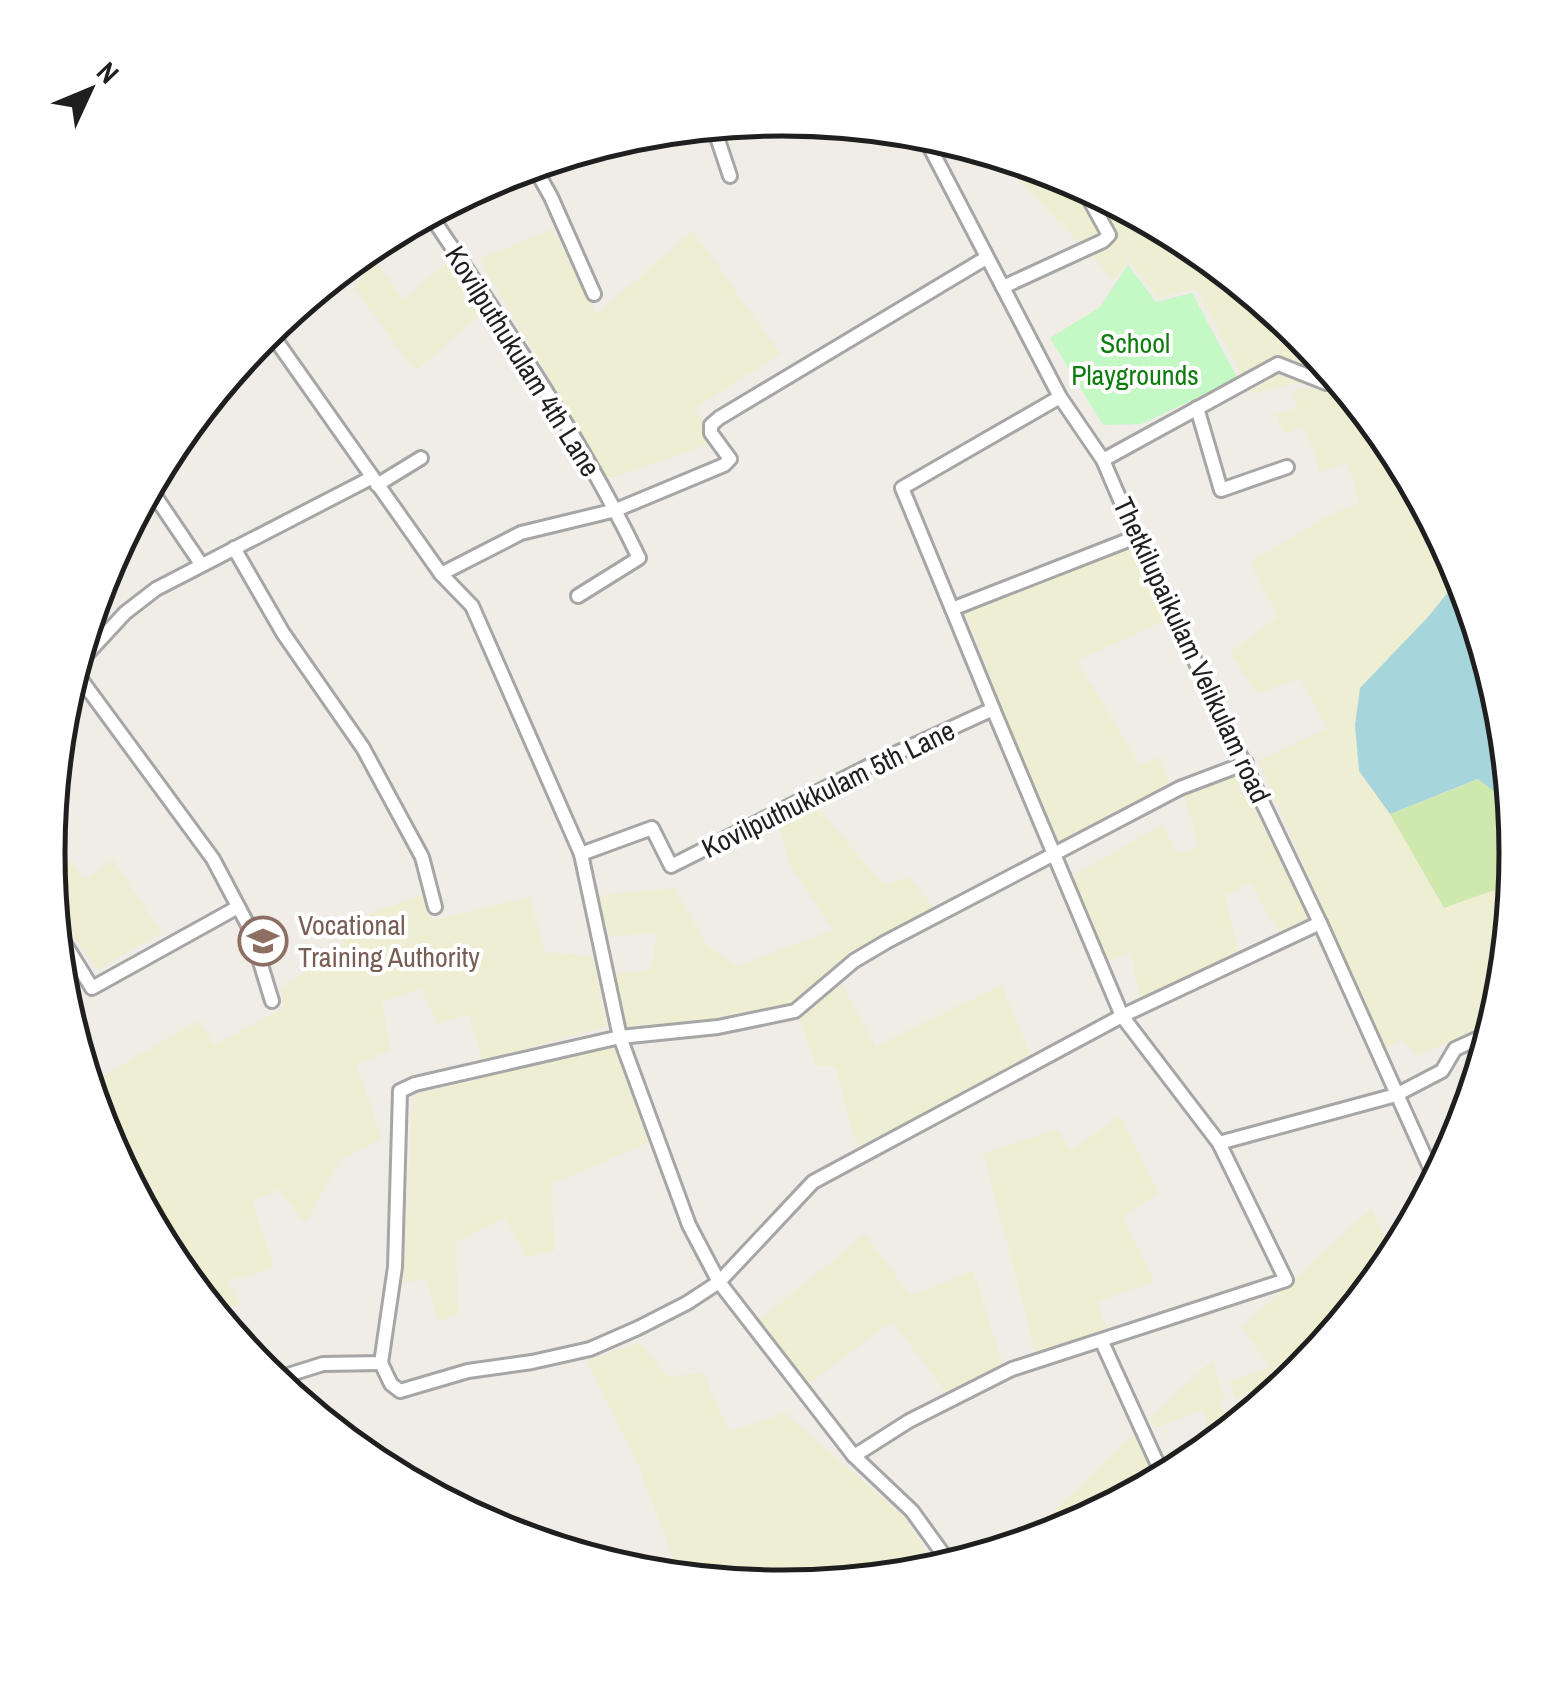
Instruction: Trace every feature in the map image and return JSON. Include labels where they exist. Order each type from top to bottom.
[{"type":"street","points":[[718,139],[730,176]]},
{"type":"street","name":"Thetkilupaikulam Velikulam road","points":[[932,152],[1060,397],[1103,460],[1428,1164]]},
{"type":"street","points":[[541,178],[594,294]]},
{"type":"street","points":[[1003,287],[1103,241],[1109,235],[1094,208]]},
{"type":"street","name":"Kovilputhukulam 4th Lane","points":[[438,224],[616,510],[639,558],[578,596]]},
{"type":"street","points":[[441,574],[521,533],[616,510],[724,465],[730,459],[710,424],[986,258]]},
{"type":"street","points":[[278,343],[441,574],[472,606],[581,854],[620,1036],[689,1224],[719,1282],[854,1456],[912,1511],[942,1552]]},
{"type":"street","points":[[1103,460],[1278,364],[1322,382]]},
{"type":"street","points":[[854,1456],[909,1421],[1012,1369],[1286,1280],[1219,1143],[1122,1016],[902,488],[1060,397]]},
{"type":"street","points":[[1197,408],[1221,490],[1287,467]]},
{"type":"street","points":[[97,643],[125,612],[156,589],[420,458]]},
{"type":"street","points":[[158,500],[201,564]]},
{"type":"street","points":[[952,609],[1136,537]]},
{"type":"street","points":[[234,548],[283,634],[363,748],[422,857],[435,907]]},
{"type":"street","points":[[85,684],[213,859],[250,929],[272,1001]]},
{"type":"street","name":"Kovilputhukkulam 5th Lane","points":[[581,854],[652,828],[671,866],[992,709]]},
{"type":"street","points":[[1246,764],[1180,788],[886,942],[854,962],[795,1011],[718,1027],[620,1036],[415,1084],[400,1092],[395,1267],[381,1362],[391,1384],[400,1391],[468,1371],[532,1362],[590,1348],[687,1304],[719,1282],[813,1182],[1122,1016],[1320,923]]},
{"type":"street","points":[[73,957],[92,988],[238,907]]},
{"type":"street","points":[[1219,1143],[1396,1095],[1442,1072],[1455,1050],[1475,1041]]},
{"type":"street","points":[[1102,1342],[1157,1463]]},
{"type":"street","points":[[290,1374],[323,1364],[381,1362]]},
{"type":"green space","points":[[1014,175],[1087,205],[1105,236],[1083,247]]},
{"type":"green space","points":[[1099,210],[1218,284],[1255,314],[1319,378],[1252,394],[1196,289],[1158,298],[1129,260],[1114,280],[1090,253],[1115,238]]},
{"type":"green space","points":[[553,229],[597,314],[693,231],[780,354],[695,408],[714,442],[608,479],[480,259]]},
{"type":"green space","points":[[451,260],[484,311],[415,371],[355,288],[376,262],[403,300]]},
{"type":"green space","name":"School Playgrounds","points":[[1128,265],[1156,302],[1192,293],[1238,379],[1141,424],[1103,425],[1050,338],[1100,307]]},
{"type":"green space","points":[[1325,384],[1351,417],[1403,494],[1449,591],[1428,617],[1359,771],[1390,814],[1443,908],[1497,889],[1493,947],[1477,1028],[1418,1056],[1402,1039],[1384,1049],[1259,761],[1327,728],[1300,679],[1257,693],[1230,653],[1278,617],[1250,562],[1330,515],[1360,503],[1347,463],[1318,473],[1317,458],[1303,427],[1284,434],[1276,414],[1298,408],[1291,392]]},
{"type":"green space","points":[[1129,545],[1163,621],[1077,661],[1140,765],[1159,757],[1170,785],[1056,848],[966,613]]},
{"type":"green space","points":[[1240,774],[1312,919],[1282,936],[1250,883],[1225,896],[1238,954],[1141,1004],[1131,952],[1104,962],[1068,879],[1163,824],[1176,854],[1199,846],[1184,795]]},
{"type":"green space","points":[[1479,779],[1496,792],[1497,889],[1444,908],[1390,814]]},
{"type":"green space","points":[[813,803],[883,884],[911,878],[935,911],[792,1008],[627,1030],[615,973],[651,970],[657,933],[609,937],[598,896],[675,888],[706,945],[737,966],[833,930],[789,864],[780,828],[791,813]]},
{"type":"green space","points":[[65,855],[84,880],[113,860],[161,932],[97,970],[70,931]]},
{"type":"green space","points":[[422,895],[432,920],[530,898],[544,952],[593,956],[606,1026],[483,1061],[469,1014],[438,1024],[421,988],[382,1002],[390,1050],[357,1065],[382,1139],[340,1160],[305,1223],[279,1189],[252,1201],[274,1268],[228,1281],[241,1305],[227,1307],[161,1211],[139,1170],[101,1077],[198,1021],[215,1045],[285,1007],[280,988],[342,949],[347,922]]},
{"type":"green space","points":[[841,982],[876,1047],[1001,985],[1031,1056],[971,1093],[857,1146],[835,1066],[816,1066],[799,1015]]},
{"type":"green space","points":[[616,1044],[648,1143],[551,1184],[555,1251],[527,1257],[505,1217],[456,1243],[458,1313],[438,1321],[426,1279],[403,1283],[413,1095]]},
{"type":"green space","points":[[1120,1116],[1159,1193],[1122,1217],[1155,1282],[1097,1301],[1108,1333],[1036,1355],[984,1154],[1058,1129],[1071,1151]]},
{"type":"green space","points":[[1372,1208],[1383,1235],[1389,1234],[1351,1289],[1289,1360],[1257,1390],[1236,1398],[1229,1382],[1270,1366],[1242,1327]]},
{"type":"green space","points":[[865,1234],[911,1296],[973,1271],[1003,1364],[947,1393],[892,1321],[807,1385],[760,1320]]},
{"type":"green space","points":[[640,1343],[667,1377],[703,1373],[729,1432],[785,1413],[906,1519],[927,1555],[876,1564],[782,1570],[672,1561],[636,1459],[586,1360]]},
{"type":"green space","points":[[1213,1360],[1224,1401],[1220,1403],[1226,1415],[1209,1429],[1202,1410],[1156,1428],[1148,1420]]},
{"type":"green space","points":[[1139,1429],[1154,1465],[1099,1496],[1046,1519]]},
{"type":"water","points":[[1449,591],[1475,667],[1496,793],[1478,779],[1390,814],[1359,771],[1355,725],[1360,688]]},
{"type":"place","name":"Vocational Training Authority","points":[[263,941]]}]
